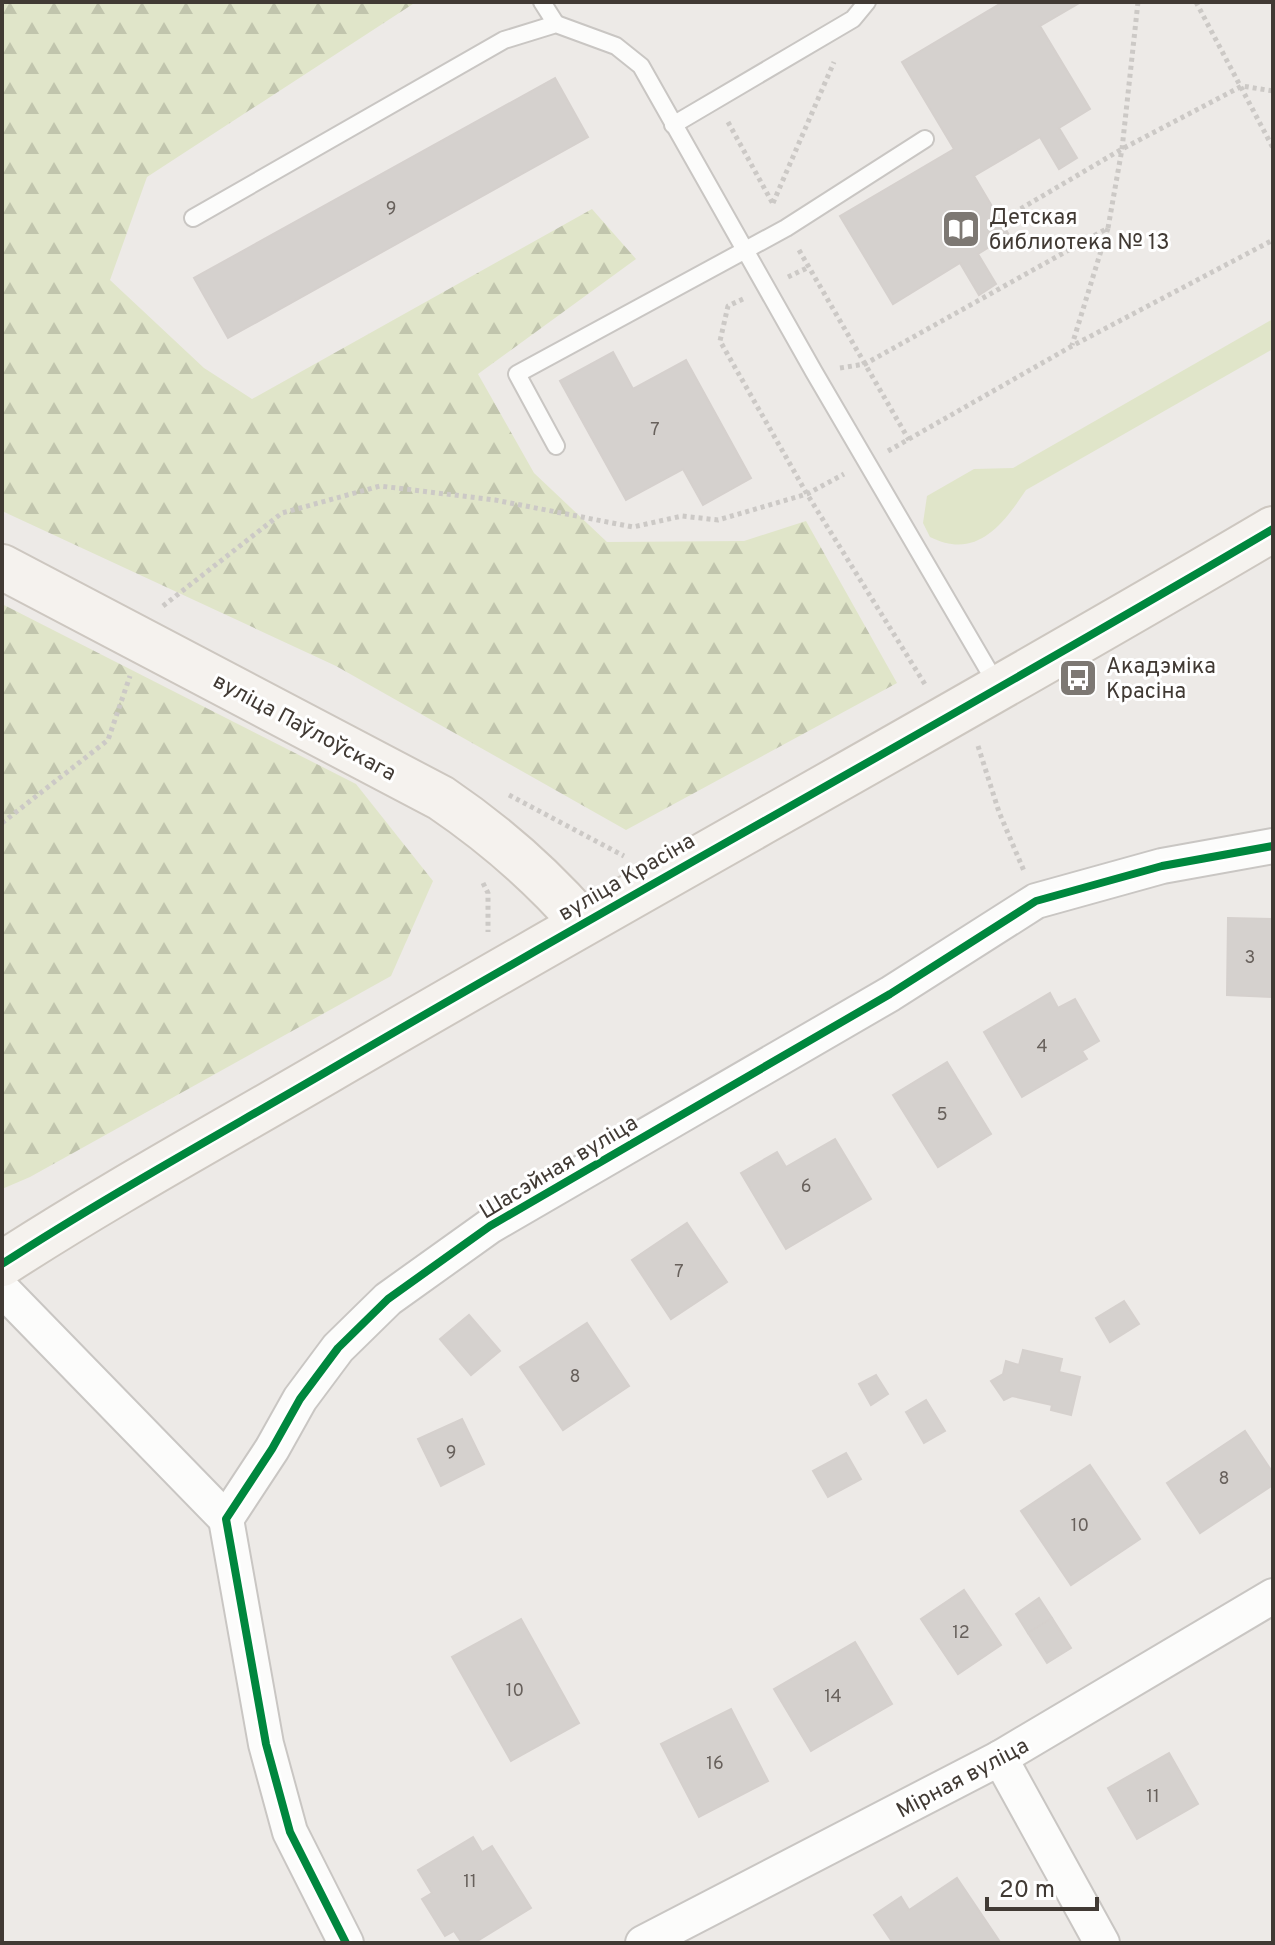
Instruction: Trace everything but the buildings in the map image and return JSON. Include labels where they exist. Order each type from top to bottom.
[{"type":"street","name":"вуліца Красіна","points":[[2,1264],[582,922],[1064,652],[1273,529]]},
{"type":"street","name":"вуліца Паўлоўскага","points":[[2,567],[441,798],[486,829],[550,886],[582,922]]},
{"type":"street","name":"Шасэйная вуліца","points":[[226,1519],[310,1386],[338,1348],[388,1299],[490,1226],[890,994],[1036,901],[1162,866],[1273,846]]},
{"type":"street","points":[[2,1289],[226,1519],[266,1744],[290,1832],[346,1943]]},
{"type":"street","name":"Мірная вуліца","points":[[643,1943],[1000,1758],[1273,1596]]},
{"type":"street","points":[[1000,1758],[1102,1943]]},
{"type":"lane","points":[[542,2],[556,24]]},
{"type":"lane","points":[[673,125],[853,19],[867,2]]},
{"type":"lane","points":[[193,218],[504,40],[556,24],[616,46],[641,66],[814,372],[998,687]]},
{"type":"lane","points":[[556,446],[517,374],[786,228],[925,139]]},
{"type":"path","points":[[1072,346],[1108,228],[1122,149],[1138,2]]},
{"type":"path","points":[[1196,2],[1273,148]]},
{"type":"path","points":[[1000,221],[1122,149],[1242,86],[1273,91]]},
{"type":"path","points":[[716,100],[773,204]]},
{"type":"path","points":[[814,372],[865,364],[1108,228]]},
{"type":"path","points":[[2,823],[108,740],[144,642],[160,608],[282,513],[380,486],[495,500],[633,527],[682,516],[718,520],[807,494],[1072,346],[1273,240]]},
{"type":"path","points":[[809,267],[728,306],[720,341],[807,494],[929,691]]},
{"type":"path","points":[[976,737],[999,812],[1036,901]]},
{"type":"green space","points":[[2,2],[416,2],[147,177],[110,280],[204,368],[252,399],[592,209],[636,259],[478,374],[534,473],[607,542],[744,541],[806,521],[897,683],[626,830],[336,666],[2,511]]},
{"type":"green space","points":[[1273,319],[1273,349],[1026,490],[1007,516],[986,536],[961,544],[930,537],[923,523],[927,496],[974,469],[1013,468]]},
{"type":"green space","points":[[2,604],[356,784],[433,881],[391,976],[30,1177],[2,1189]]},
{"type":"cycle path","points":[[2,1264],[122,1190],[444,1003],[1273,529]]},
{"type":"cycle path","points":[[346,1943],[290,1832],[266,1744],[226,1519],[272,1449],[300,1399],[338,1348],[388,1299],[490,1226],[890,994],[1036,901],[1162,866],[1273,846]]},
{"type":"place","name":"Детская библиотека № 13","points":[[961,229]]},
{"type":"place","name":"Акадэміка Красіна","points":[[1078,678]]}]
